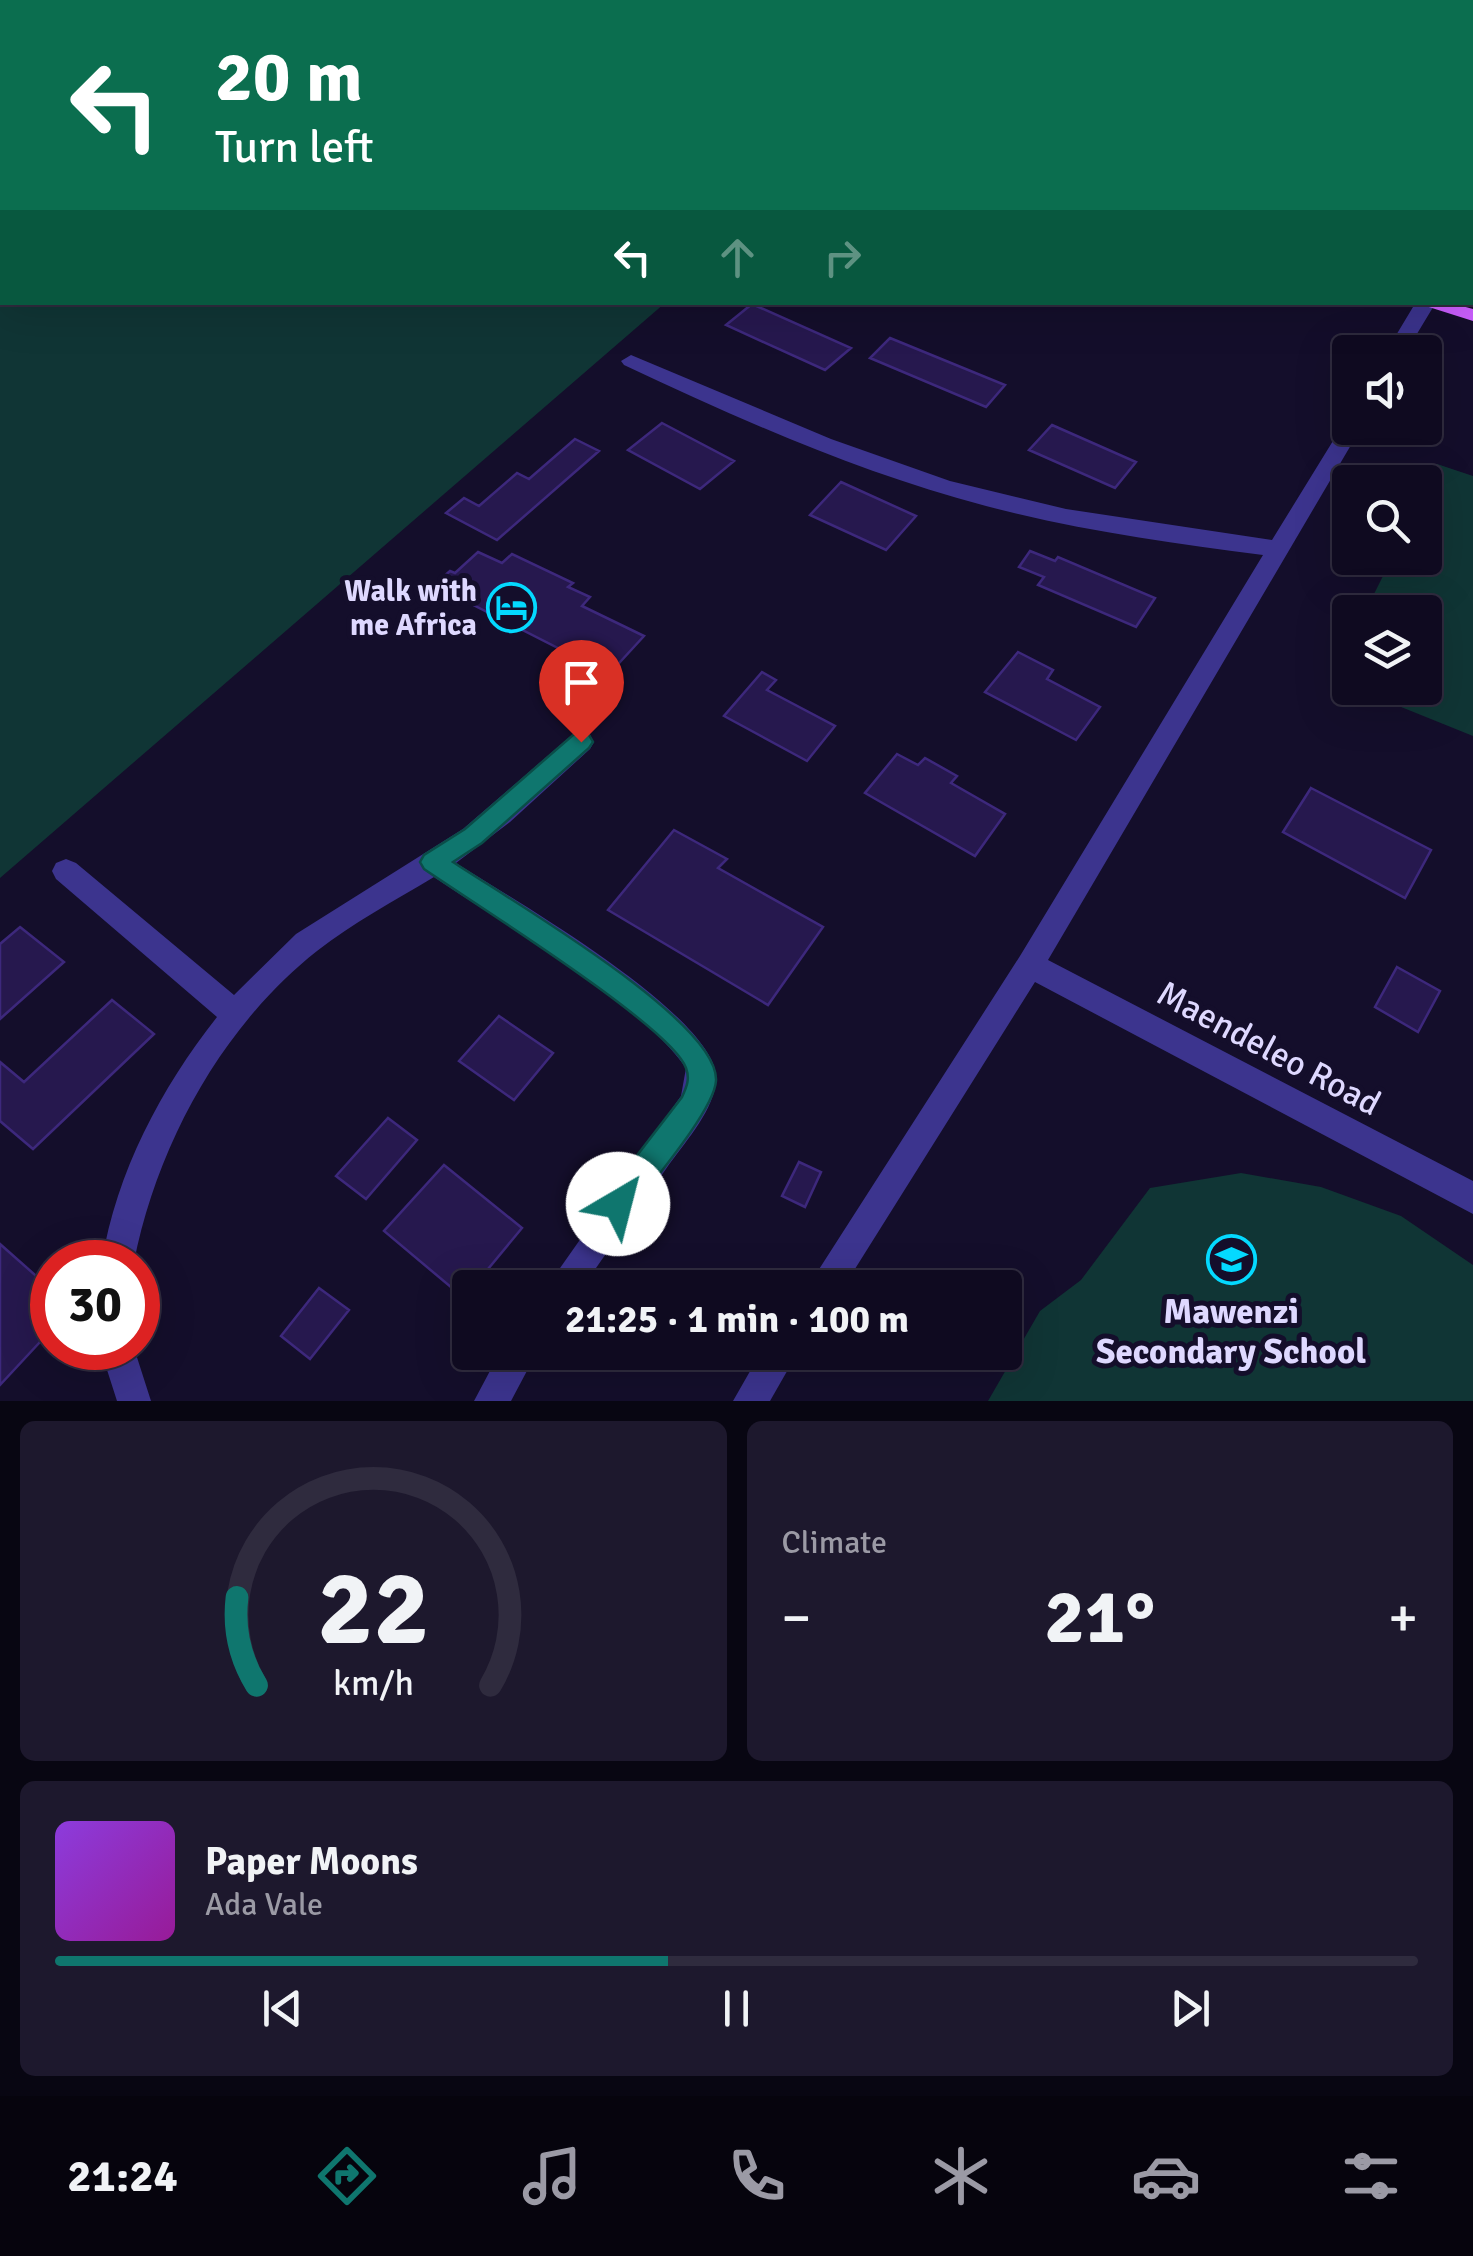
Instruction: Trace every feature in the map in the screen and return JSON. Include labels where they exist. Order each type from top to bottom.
[{"type":"main road","points":[[1432,305],[1473,315]]},
{"type":"street","points":[[1406,335],[1423,305]]},
{"type":"street","points":[[631,361],[775,427],[945,487],[1107,526],[1278,549]]},
{"type":"street","points":[[835,1270],[1030,965],[1341,445]]},
{"type":"street","points":[[120,1240],[166,1119],[234,1013],[305,944],[473,836],[581,742]]},
{"type":"street","points":[[433,862],[618,986],[676,1033],[699,1060],[703,1083],[692,1106],[575,1270]]},
{"type":"street","points":[[66,872],[234,1013]]},
{"type":"street","name":"Maendeleo Road","points":[[1030,965],[1473,1198]]},
{"type":"street","points":[[123,1370],[134,1401]]},
{"type":"street","points":[[491,1401],[509,1370]]},
{"type":"street","points":[[750,1401],[770,1370]]},
{"type":"green space","points":[[0,305],[663,305],[0,878]]},
{"type":"green space","points":[[1442,466],[1473,476],[1473,736],[1396,705],[1442,705],[1442,595],[1374,595],[1384,575],[1442,575]]},
{"type":"green space","name":"Mawenzi Secondary School","points":[[1241,1173],[1321,1187],[1401,1216],[1473,1265],[1473,1401],[988,1401],[1006,1370],[1022,1370],[1022,1342],[1040,1311],[1081,1280],[1150,1188]]},
{"type":"building","points":[[754,305],[851,348],[825,370],[726,325]]},
{"type":"building","points":[[890,338],[1005,385],[986,407],[870,358]]},
{"type":"building","points":[[662,423],[734,461],[700,489],[628,450]]},
{"type":"building","points":[[1052,425],[1136,462],[1115,488],[1029,450]]},
{"type":"building","points":[[575,439],[599,451],[497,540],[446,513],[464,498],[479,506],[517,473],[529,479]]},
{"type":"building","points":[[841,482],[916,516],[886,550],[810,515]]},
{"type":"building","points":[[1030,551],[1055,561],[1058,557],[1155,598],[1136,627],[1038,585],[1044,577],[1019,567]]},
{"type":"building","points":[[478,552],[502,563],[512,554],[573,583],[568,587],[590,597],[582,606],[644,636],[609,674],[434,585]]},
{"type":"building","points":[[1018,652],[1053,670],[1047,679],[1100,707],[1076,740],[985,692]]},
{"type":"building","points":[[762,672],[776,680],[767,690],[835,726],[807,761],[724,716]]},
{"type":"building","points":[[897,754],[918,765],[925,758],[957,776],[951,783],[1005,814],[975,856],[865,793]]},
{"type":"building","points":[[1311,788],[1431,850],[1405,898],[1283,832]]},
{"type":"building","points":[[674,830],[727,859],[718,868],[823,927],[768,1005],[608,910]]},
{"type":"building","points":[[20,927],[64,962],[0,1019],[0,944]]},
{"type":"building","points":[[1397,967],[1440,991],[1418,1032],[1375,1007]]},
{"type":"building","points":[[112,1000],[154,1034],[33,1149],[0,1121],[0,1062],[24,1082]]},
{"type":"building","points":[[499,1016],[553,1053],[514,1100],[459,1061]]},
{"type":"building","points":[[388,1118],[417,1140],[366,1199],[336,1176]]},
{"type":"building","points":[[799,1162],[821,1172],[805,1207],[782,1196]]},
{"type":"building","points":[[444,1165],[522,1228],[487,1270],[452,1270],[452,1288],[384,1231]]},
{"type":"building","points":[[0,1244],[30,1271],[30,1353],[0,1385]]},
{"type":"building","points":[[319,1288],[349,1310],[310,1359],[281,1336]]},
{"type":"place","name":"Walk with me Africa","points":[[512,608]]},
{"type":"place","name":"Mawenzi Secondary School","points":[[1231,1259]]},
{"type":"route","points":[[581,742],[473,836],[433,862],[618,986],[676,1033],[699,1060],[703,1083],[692,1106],[618,1204]]}]
